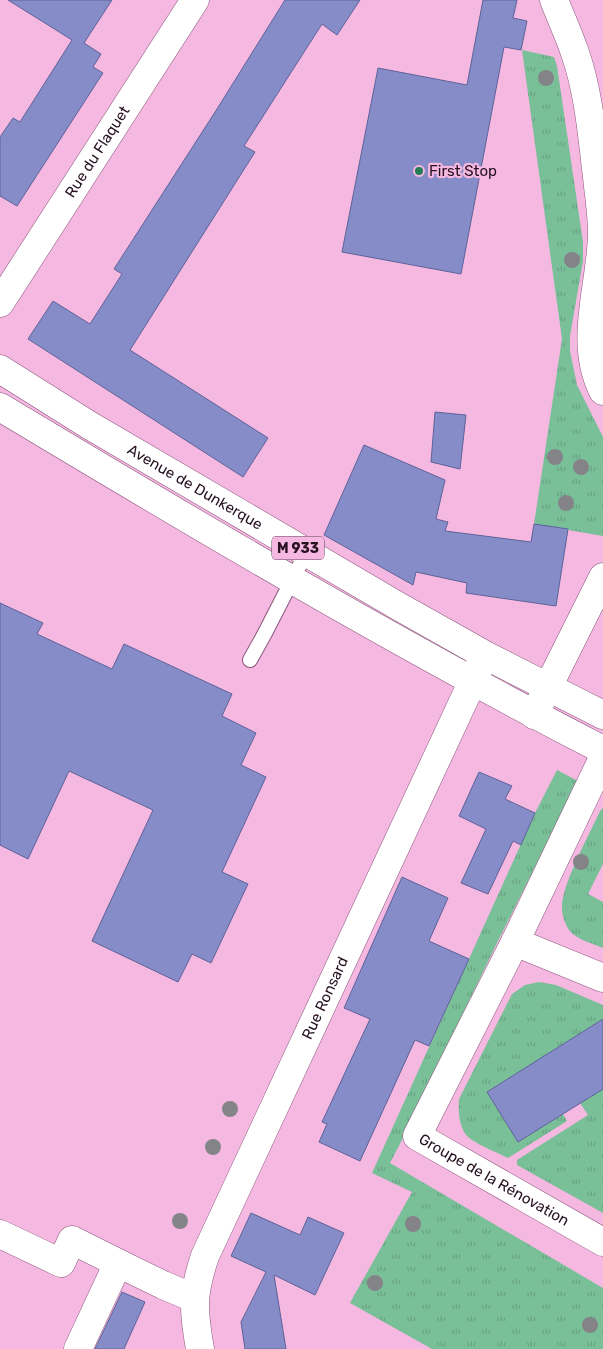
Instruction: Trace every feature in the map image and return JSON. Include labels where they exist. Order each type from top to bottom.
[{"type":"street","name":"Rue du Flaquet","points":[[0,303],[195,0]]},
{"type":"street","points":[[554,0],[575,53],[582,77],[592,135],[602,232],[590,338],[596,378],[603,391]]},
{"type":"street","name":"Avenue de Dunkerque","points":[[0,369],[89,425],[306,553],[485,655],[603,715]]},
{"type":"street","name":"Avenue de Dunkerque","points":[[0,407],[292,580],[534,715],[603,750]]},
{"type":"street","points":[[534,715],[603,577]]},
{"type":"street","name":"Rue Ronsard","points":[[200,1349],[194,1318],[194,1298],[202,1263],[485,655]]},
{"type":"street","name":"Groupe de la Rénovation","points":[[603,758],[515,942],[417,1136],[603,1242]]},
{"type":"street","points":[[515,942],[603,978]]},
{"type":"street","points":[[0,1234],[61,1263],[72,1240],[163,1285],[194,1298]]},
{"type":"street","points":[[78,1349],[118,1263]]},
{"type":"lane","points":[[250,660],[306,553]]},
{"type":"green space","points":[[522,50],[554,57],[557,66],[583,242],[583,261],[570,336],[570,351],[577,385],[603,437],[603,536],[534,524],[562,339]]},
{"type":"green space","points":[[557,770],[578,781],[390,1163],[603,1288],[603,1349],[432,1349],[350,1303],[412,1192],[372,1173],[535,813]]},
{"type":"green space","points":[[603,808],[603,864],[588,894],[603,902],[603,948],[580,939],[572,933],[565,922],[562,908],[563,898],[571,873]]},
{"type":"green space","points":[[539,982],[556,985],[603,1005],[603,1019],[487,1092],[518,1142],[563,1114],[567,1121],[508,1158],[468,1137],[461,1124],[459,1099],[512,994],[525,985]]},
{"type":"green space","points":[[603,1089],[603,1213],[517,1165],[517,1160],[588,1115],[580,1103]]},
{"type":"building","points":[[8,0],[112,0],[84,43],[101,54],[93,67],[103,73],[17,206],[0,196],[0,137],[13,118],[20,122],[72,40]]},
{"type":"building","points":[[285,0],[360,0],[337,35],[322,24],[244,146],[255,152],[130,350],[268,438],[243,477],[28,339],[53,301],[90,324],[122,274],[114,269]]},
{"type":"building","name":"First Stop","points":[[483,0],[517,0],[513,18],[527,21],[521,50],[504,47],[461,274],[342,252],[378,68],[467,85]]},
{"type":"building","points":[[435,412],[466,415],[460,469],[431,462]]},
{"type":"building","points":[[364,445],[445,480],[436,519],[448,522],[445,531],[531,542],[534,524],[568,529],[556,606],[466,593],[467,583],[416,572],[413,585],[324,535]]},
{"type":"building","points":[[0,603],[43,623],[37,634],[112,669],[124,644],[232,694],[222,716],[256,733],[241,765],[266,777],[222,872],[248,884],[211,963],[192,954],[178,982],[92,941],[153,810],[69,771],[28,859],[0,845]]},
{"type":"building","points":[[479,772],[512,786],[505,799],[535,813],[521,845],[513,841],[488,894],[461,883],[486,829],[459,816]]},
{"type":"building","points":[[402,877],[448,898],[429,941],[469,959],[429,1046],[415,1040],[360,1161],[319,1142],[327,1124],[322,1122],[370,1019],[344,1008]]},
{"type":"building","points":[[603,1019],[603,1089],[518,1142],[487,1092]]},
{"type":"building","points":[[251,1213],[300,1235],[308,1217],[344,1233],[315,1295],[274,1275],[286,1349],[245,1349],[241,1322],[266,1272],[231,1256]]},
{"type":"building","points":[[122,1292],[145,1302],[124,1349],[95,1349]]},
{"type":"place","name":"First Stop","points":[[419,171]]}]
